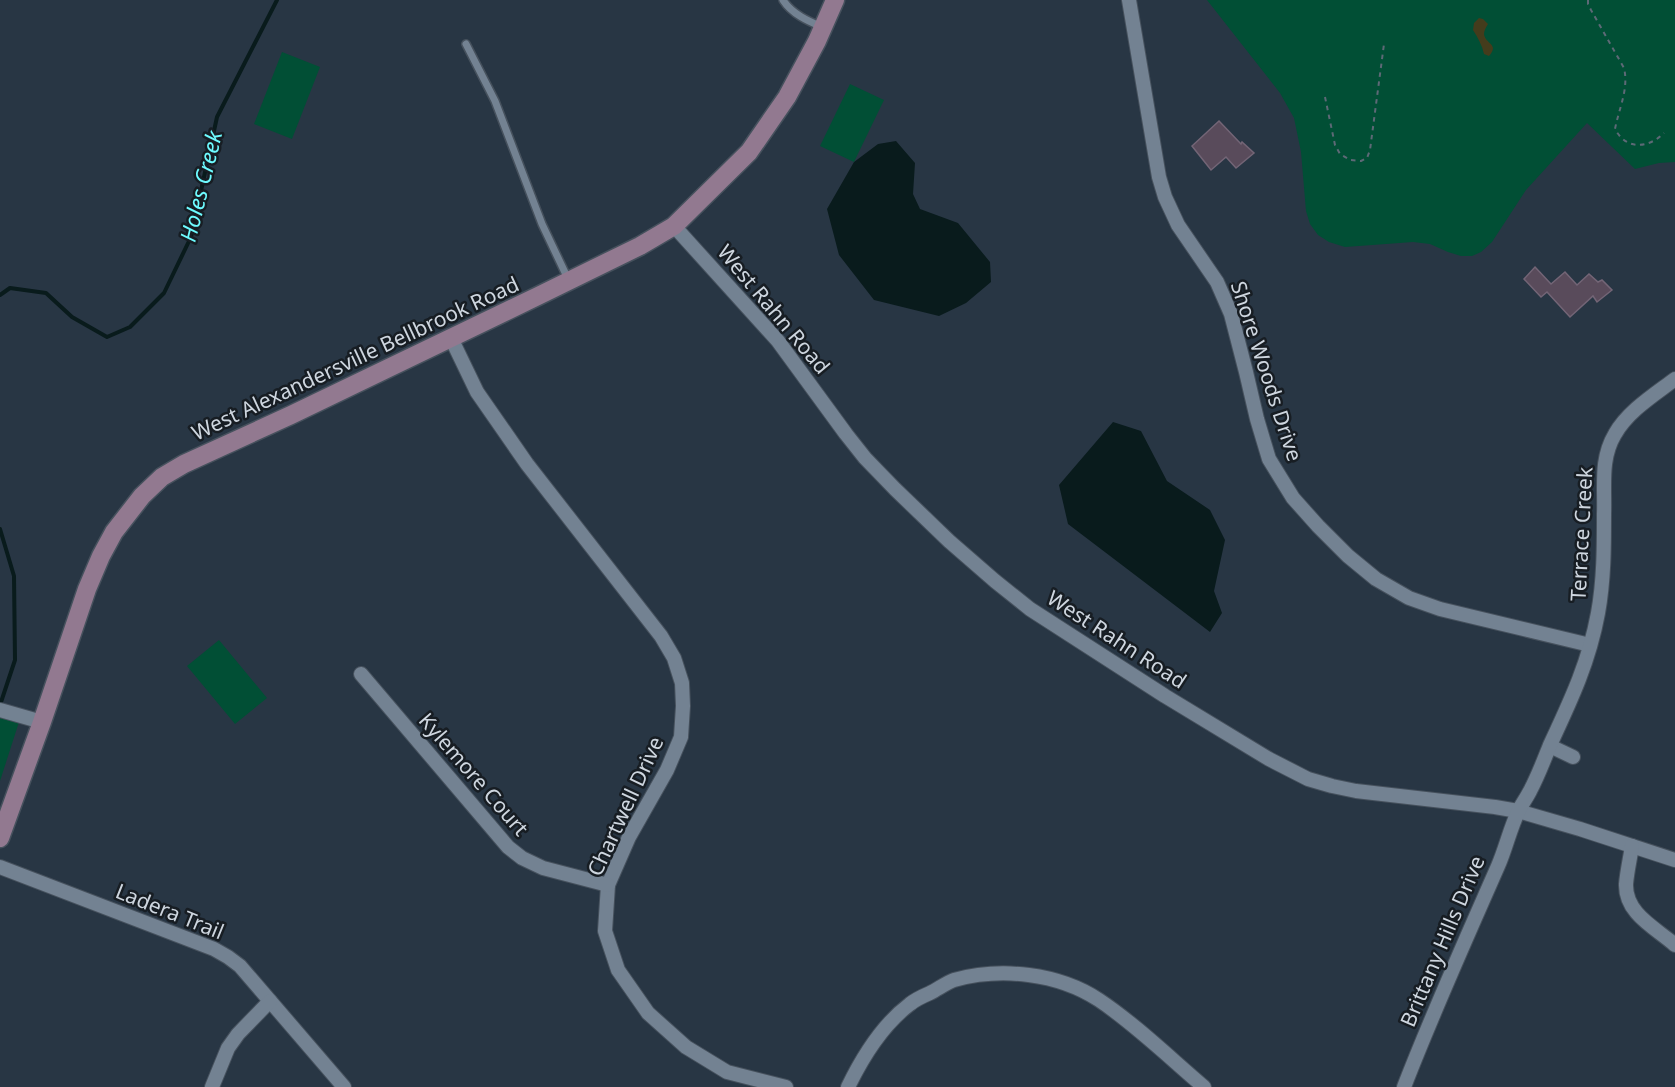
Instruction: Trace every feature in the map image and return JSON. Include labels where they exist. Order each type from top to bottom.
[{"type":"main road","name":"West Alexandersville Bellbrook Road","points":[[0,838],[87,589],[114,532],[142,496],[162,477],[184,464],[452,338],[640,246],[674,226],[749,152],[787,97],[835,0]]},
{"type":"street","name":"Shore Woods Drive","points":[[1130,0],[1159,177],[1165,197],[1178,225],[1217,282],[1231,314],[1269,459],[1293,498],[1348,556],[1376,579],[1401,595],[1440,609],[1590,645]]},
{"type":"street","name":"West Rahn Road","points":[[674,226],[778,341],[865,458],[949,541],[1030,609],[1165,696],[1269,759],[1308,778],[1332,786],[1518,811],[1675,860]]},
{"type":"street","name":"Chartwell Drive","points":[[452,338],[477,392],[527,464],[661,636],[674,658],[682,683],[681,737],[667,770],[629,837],[608,885],[605,931],[618,970],[648,1013],[686,1047],[727,1072],[786,1087]]},
{"type":"street","name":"Terrace Creek","points":[[1518,811],[1575,693],[1587,659],[1598,614],[1602,582],[1603,483],[1609,445],[1626,420],[1675,379]]},
{"type":"street","name":"Kylemore Court","points":[[361,674],[508,847],[522,858],[543,868],[608,885]]},
{"type":"street","points":[[7,711],[42,722]]},
{"type":"street","points":[[1550,746],[1573,757]]},
{"type":"street","name":"Brittany Hills Drive","points":[[1404,1087],[1432,1015],[1501,859],[1518,811]]},
{"type":"street","points":[[1632,846],[1626,881],[1629,901],[1634,911],[1675,945]]},
{"type":"street","name":"Ladera Trail","points":[[0,867],[228,957],[240,966],[344,1087]]},
{"type":"street","points":[[848,1087],[862,1058],[876,1039],[910,1003],[952,981],[990,973],[1026,975],[1065,982],[1098,999],[1131,1024],[1204,1087]]},
{"type":"street","points":[[212,1087],[228,1048],[238,1034],[270,1001]]},
{"type":"lane","points":[[783,0],[800,17],[823,27]]},
{"type":"lane","points":[[466,44],[495,101],[542,224],[569,281]]},
{"type":"path","points":[[1588,0],[1591,10],[1624,68],[1626,88],[1615,129],[1619,136],[1638,145],[1648,145],[1664,134]]},
{"type":"path","points":[[1325,97],[1338,151],[1345,158],[1356,162],[1365,160],[1370,150],[1384,44]]},
{"type":"green space","points":[[1207,0],[1675,0],[1675,162],[1635,169],[1587,123],[1526,190],[1492,242],[1481,252],[1472,256],[1461,256],[1430,244],[1413,242],[1345,247],[1329,242],[1318,235],[1310,224],[1306,211],[1301,152],[1294,118],[1280,93]]},
{"type":"green space","points":[[282,52],[320,67],[292,139],[254,124]]},
{"type":"green space","points":[[850,84],[884,100],[854,162],[820,146]]},
{"type":"green space","points":[[219,640],[267,698],[235,724],[187,666]]},
{"type":"green space","points":[[0,717],[19,722],[0,781]]},
{"type":"sand","points":[[1479,18],[1488,24],[1484,34],[1493,46],[1489,56],[1484,54],[1473,30],[1474,23]]},
{"type":"shaded area","points":[[896,141],[915,163],[913,194],[920,209],[958,223],[990,262],[991,282],[966,303],[939,316],[874,300],[839,255],[827,209],[854,162],[878,144]]},
{"type":"shaded area","points":[[1113,422],[1141,431],[1167,481],[1210,510],[1225,540],[1214,591],[1222,613],[1210,632],[1068,524],[1059,485]]},
{"type":"building","points":[[1219,121],[1241,144],[1242,142],[1254,153],[1236,168],[1226,157],[1211,170],[1192,146]]},
{"type":"building","points":[[1535,267],[1551,284],[1565,272],[1577,285],[1589,274],[1598,282],[1602,280],[1612,290],[1597,302],[1593,296],[1570,317],[1547,292],[1541,297],[1524,279]]},
{"type":"waterway","name":"Holes Creek","points":[[0,295],[10,288],[46,293],[72,317],[107,337],[130,327],[164,293],[191,237],[217,117],[277,0]]},
{"type":"waterway","name":"Holes Creek","points":[[0,529],[14,576],[15,660],[0,705]]}]
